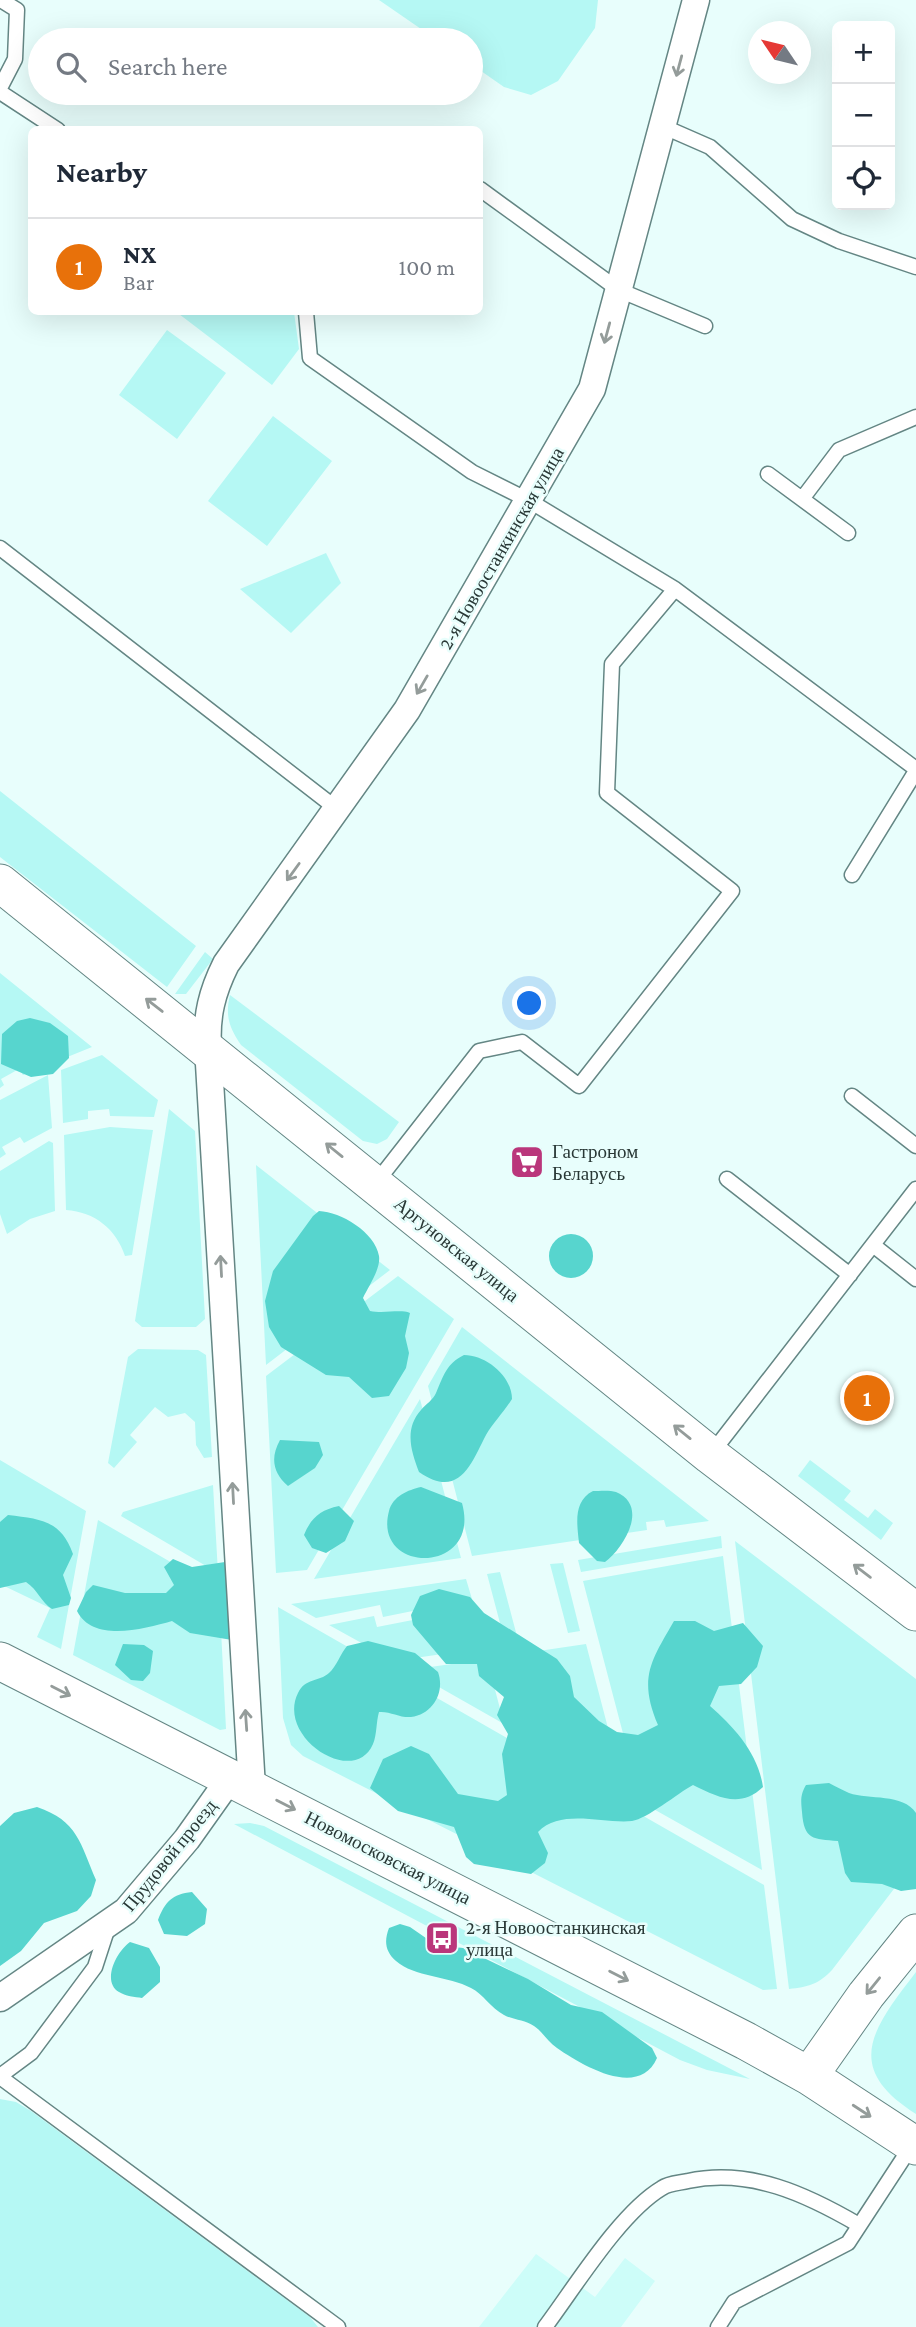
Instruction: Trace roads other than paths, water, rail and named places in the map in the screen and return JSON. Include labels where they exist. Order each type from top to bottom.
[{"type":"main road","name":"Аргуновская улица","points":[[0,883],[208,1047],[710,1455],[916,1612]]},
{"type":"main road","name":"Новомосковская улица","points":[[0,1661],[809,2076],[914,2145]]},
{"type":"main road","points":[[809,2076],[866,1995],[916,1933]]},
{"type":"street","name":"2-я Новоостанкинская улица","points":[[241,1783],[207,1024],[213,991],[226,964],[407,710],[592,389],[696,0]]},
{"type":"street","name":"Прудовой проезд","points":[[0,1998],[109,1925],[142,1895],[241,1783]]},
{"type":"lane","points":[[1,0],[17,10],[15,59],[0,90],[52,126]]},
{"type":"lane","points":[[662,126],[710,147],[792,219],[839,241],[916,267]]},
{"type":"lane","points":[[483,191],[618,290],[705,326]]},
{"type":"lane","points":[[306,315],[310,358],[472,472],[528,500],[675,589],[916,770],[852,875]]},
{"type":"lane","points":[[802,499],[839,450],[916,417]]},
{"type":"lane","points":[[768,474],[848,533]]},
{"type":"lane","points":[[0,548],[337,809]]},
{"type":"lane","points":[[375,1184],[479,1051],[522,1042],[579,1086],[732,891],[607,793],[612,664],[675,589]]},
{"type":"lane","points":[[852,1096],[914,1140]]},
{"type":"lane","points":[[727,1179],[850,1275]]},
{"type":"lane","points":[[710,1455],[916,1189]]},
{"type":"lane","points":[[873,1245],[916,1279]]},
{"type":"lane","points":[[109,1925],[95,1967],[31,2053],[0,2076],[338,2327]]},
{"type":"lane","points":[[718,2327],[734,2302],[848,2243],[914,2145]]},
{"type":"lane","points":[[545,2327],[634,2211],[664,2186],[715,2175],[775,2184],[826,2205],[859,2225]]},
{"type":"place","name":"Гастроном Беларусь","points":[[527,1162]]},
{"type":"place","name":"NX","points":[[867,1398]]},
{"type":"place","name":"2-я Новоостанкинская улица","points":[[442,1938]]}]
